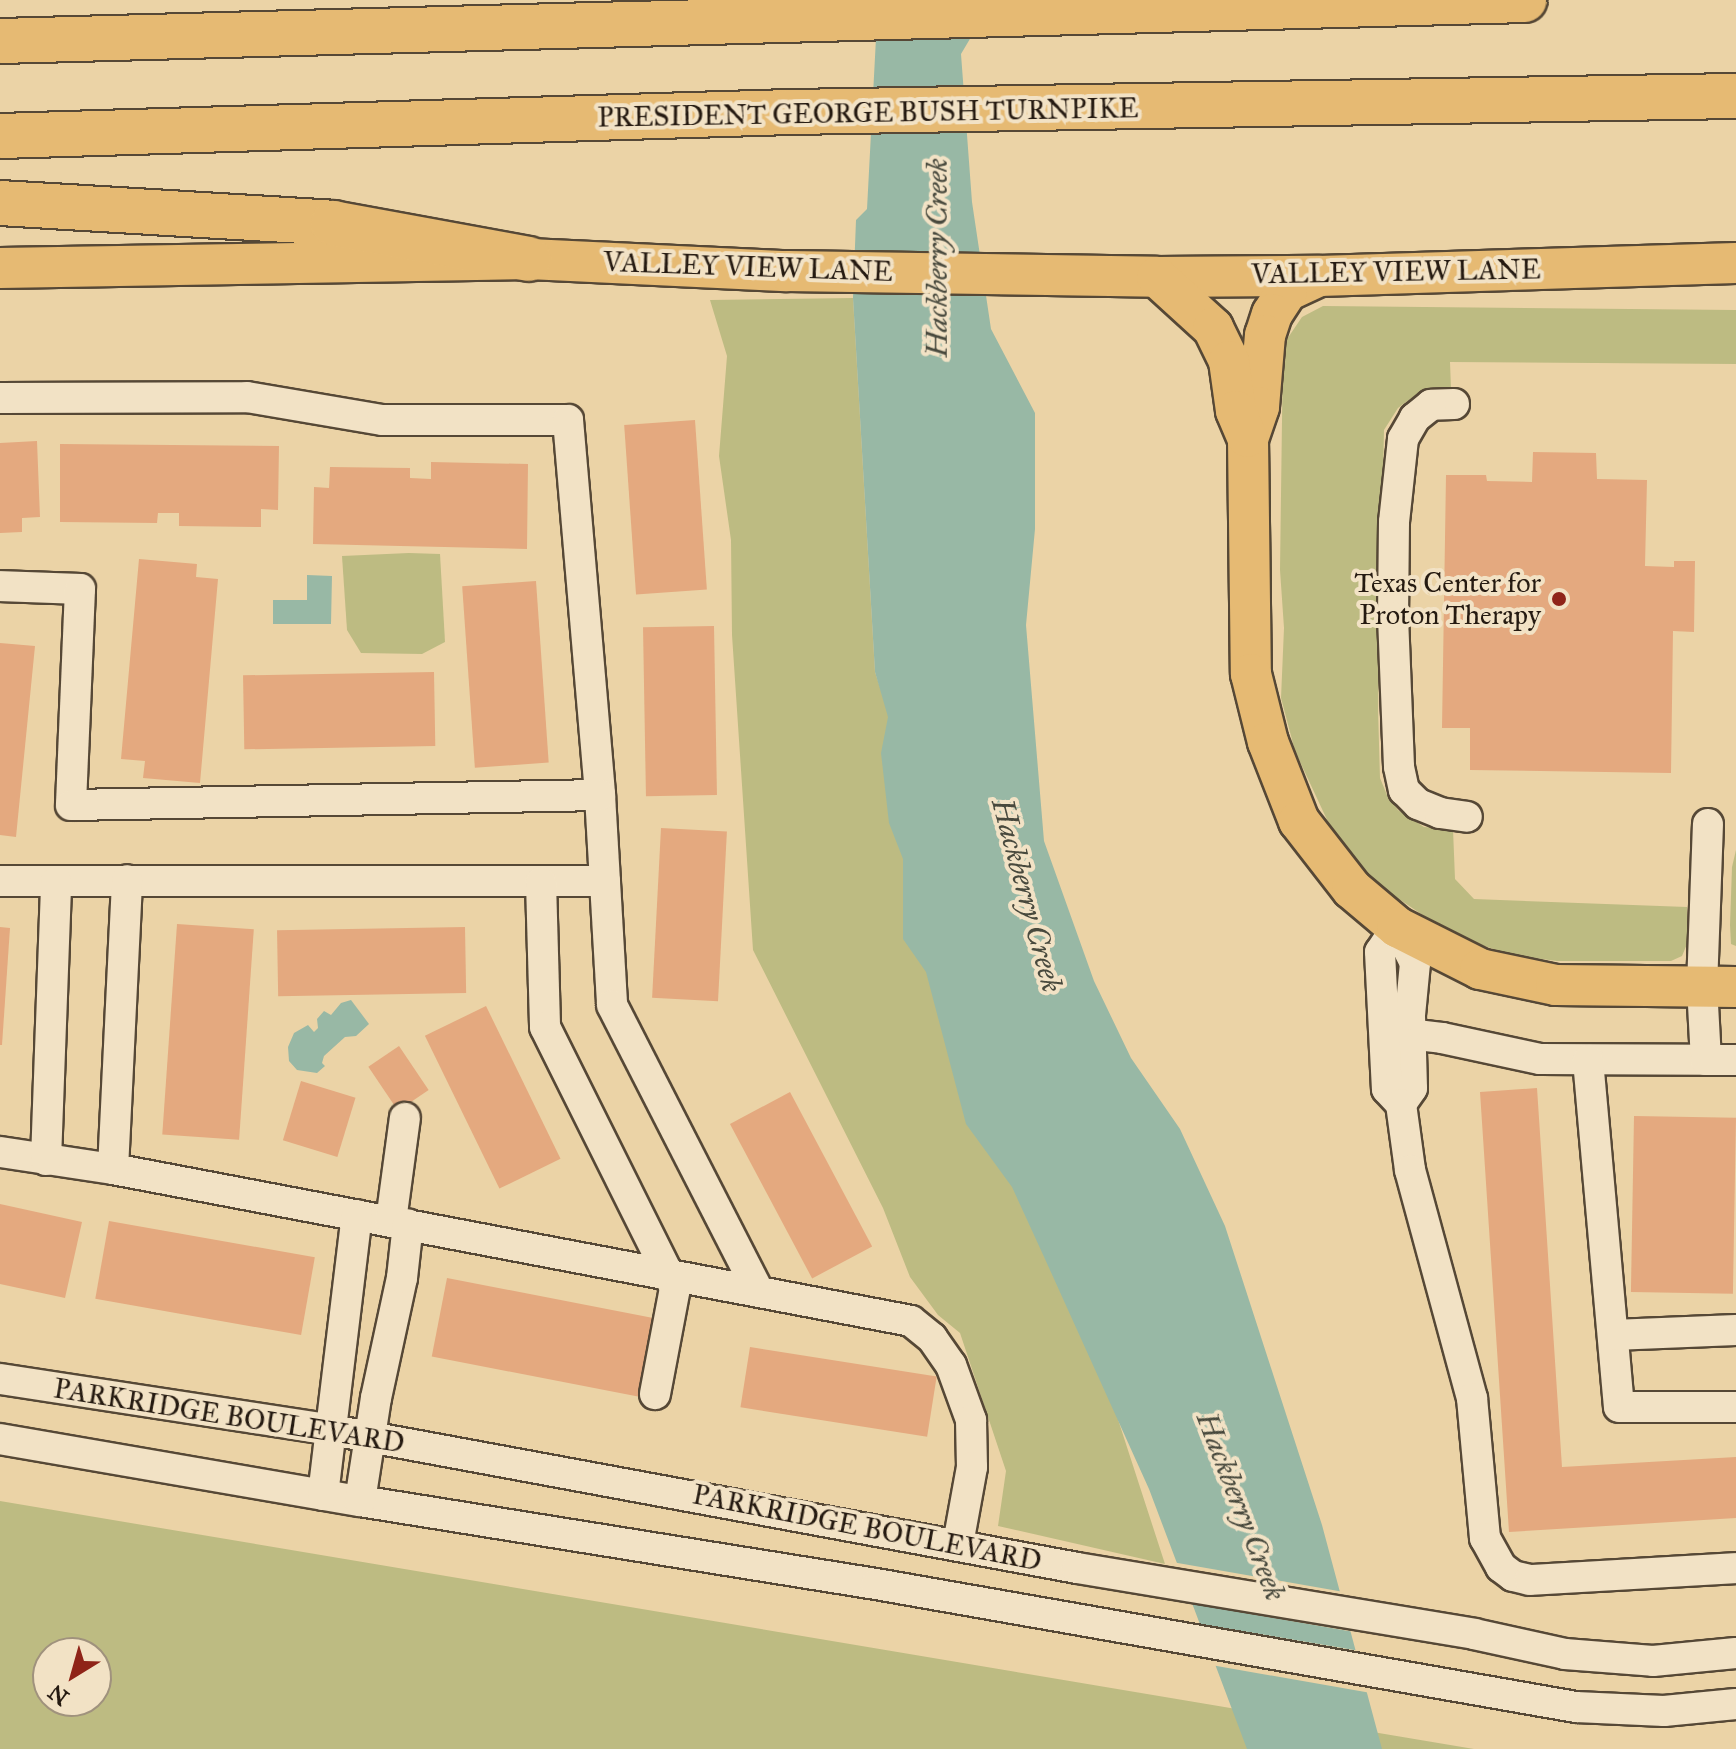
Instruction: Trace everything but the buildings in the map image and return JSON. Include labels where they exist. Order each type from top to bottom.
[{"type":"highway","points":[[0,41],[1524,0]]},
{"type":"highway","name":"PRESIDENT GEORGE BUSH TURNPIKE","points":[[0,136],[791,112],[1736,96]]},
{"type":"highway","points":[[0,203],[333,223],[529,259]]},
{"type":"main road","name":"VALLEY VIEW LANE","points":[[0,268],[529,259],[787,271],[1157,277],[1319,276],[1736,263]]},
{"type":"main road","points":[[1319,276],[1287,291],[1272,314],[1265,335],[1259,407],[1248,439],[1251,674],[1268,742],[1299,821],[1352,889],[1397,927],[1480,969],[1556,985],[1719,987]]},
{"type":"main road","points":[[1157,277],[1213,328],[1229,361],[1236,411],[1248,439]]},
{"type":"street","points":[[0,398],[247,397],[382,420],[568,420],[600,795],[612,1005],[759,1292]]},
{"type":"street","points":[[1454,404],[1431,405],[1415,418],[1403,439],[1394,522],[1393,617],[1399,767],[1404,790],[1418,804],[1429,809],[1467,817]]},
{"type":"street","points":[[0,586],[80,589],[71,805],[600,795]]},
{"type":"street","points":[[1706,1060],[1719,987],[1708,824]]},
{"type":"street","points":[[113,1169],[127,880]]},
{"type":"street","points":[[0,881],[605,881]]},
{"type":"street","points":[[46,1160],[56,881]]},
{"type":"street","points":[[541,882],[545,1027],[675,1288],[655,1394]]},
{"type":"street","points":[[1397,927],[1415,963],[1397,1033],[1412,1088],[1401,1104],[1410,1170],[1472,1398],[1485,1538],[1501,1567],[1513,1576],[1530,1580],[1736,1568]]},
{"type":"street","points":[[1397,1033],[1540,1059],[1736,1060]]},
{"type":"street","points":[[1588,1060],[1619,1407],[1736,1407]]},
{"type":"street","points":[[360,1501],[392,1327],[405,1118]]},
{"type":"street","points":[[0,1152],[113,1169],[400,1222],[911,1321],[932,1338],[960,1382],[971,1420],[972,1467],[958,1544]]},
{"type":"street","points":[[323,1495],[357,1215]]},
{"type":"street","points":[[343,1315],[392,1327]]},
{"type":"street","points":[[1613,1335],[1736,1330]]},
{"type":"street","name":"PARKRIDGE BOULEVARD","points":[[0,1379],[332,1430],[1077,1568],[1474,1634],[1565,1654],[1653,1661],[1736,1653]]},
{"type":"street","name":"PARKRIDGE BOULEVARD","points":[[0,1439],[323,1495],[876,1584],[1576,1707],[1664,1711],[1736,1704]]},
{"type":"shaded area","points":[[853,298],[875,672],[1165,1564],[998,1526],[1006,1471],[960,1333],[938,1315],[910,1277],[883,1208],[753,950],[732,635],[731,540],[719,456],[727,356],[710,300]]},
{"type":"shaded area","points":[[1323,306],[1736,310],[1736,364],[1450,362],[1451,389],[1421,391],[1398,408],[1384,430],[1378,709],[1380,778],[1387,795],[1398,810],[1424,827],[1453,829],[1455,879],[1474,899],[1687,907],[1687,944],[1682,956],[1671,961],[1557,961],[1511,955],[1467,940],[1390,893],[1358,865],[1329,824],[1295,751],[1281,698],[1284,628],[1280,570],[1283,345],[1302,317]]},
{"type":"shaded area","points":[[440,554],[445,642],[422,654],[361,653],[347,630],[342,556]]},
{"type":"shaded area","points":[[1736,850],[1736,946],[1731,944],[1730,925],[1732,867]]},
{"type":"shaded area","points":[[0,1501],[1474,1749],[0,1749]]},
{"type":"water","name":"Hackberry Creek","points":[[878,0],[993,0],[961,54],[972,202],[991,329],[1035,413],[1035,529],[1026,625],[1044,841],[1094,981],[1131,1058],[1180,1129],[1225,1226],[1322,1525],[1382,1749],[1247,1749],[1149,1489],[1012,1187],[966,1124],[926,972],[903,939],[903,859],[889,823],[881,753],[888,717],[875,672],[853,298],[856,220],[867,209]]},
{"type":"water","points":[[307,575],[332,576],[331,624],[273,624],[273,600],[307,600]]},
{"type":"water","points":[[351,1000],[369,1024],[356,1036],[345,1037],[324,1056],[322,1063],[325,1066],[317,1073],[297,1070],[289,1061],[288,1047],[294,1033],[308,1025],[314,1032],[318,1028],[317,1019],[324,1011],[331,1015],[341,1003]]},
{"type":"pier","points":[[1172,1562],[1344,1592],[1354,1632],[1188,1603]]},
{"type":"pier","points":[[1195,1623],[1360,1651],[1371,1693],[1211,1665]]},
{"type":"place","name":"Texas Center for Proton Therapy","points":[[1559,599]]}]
